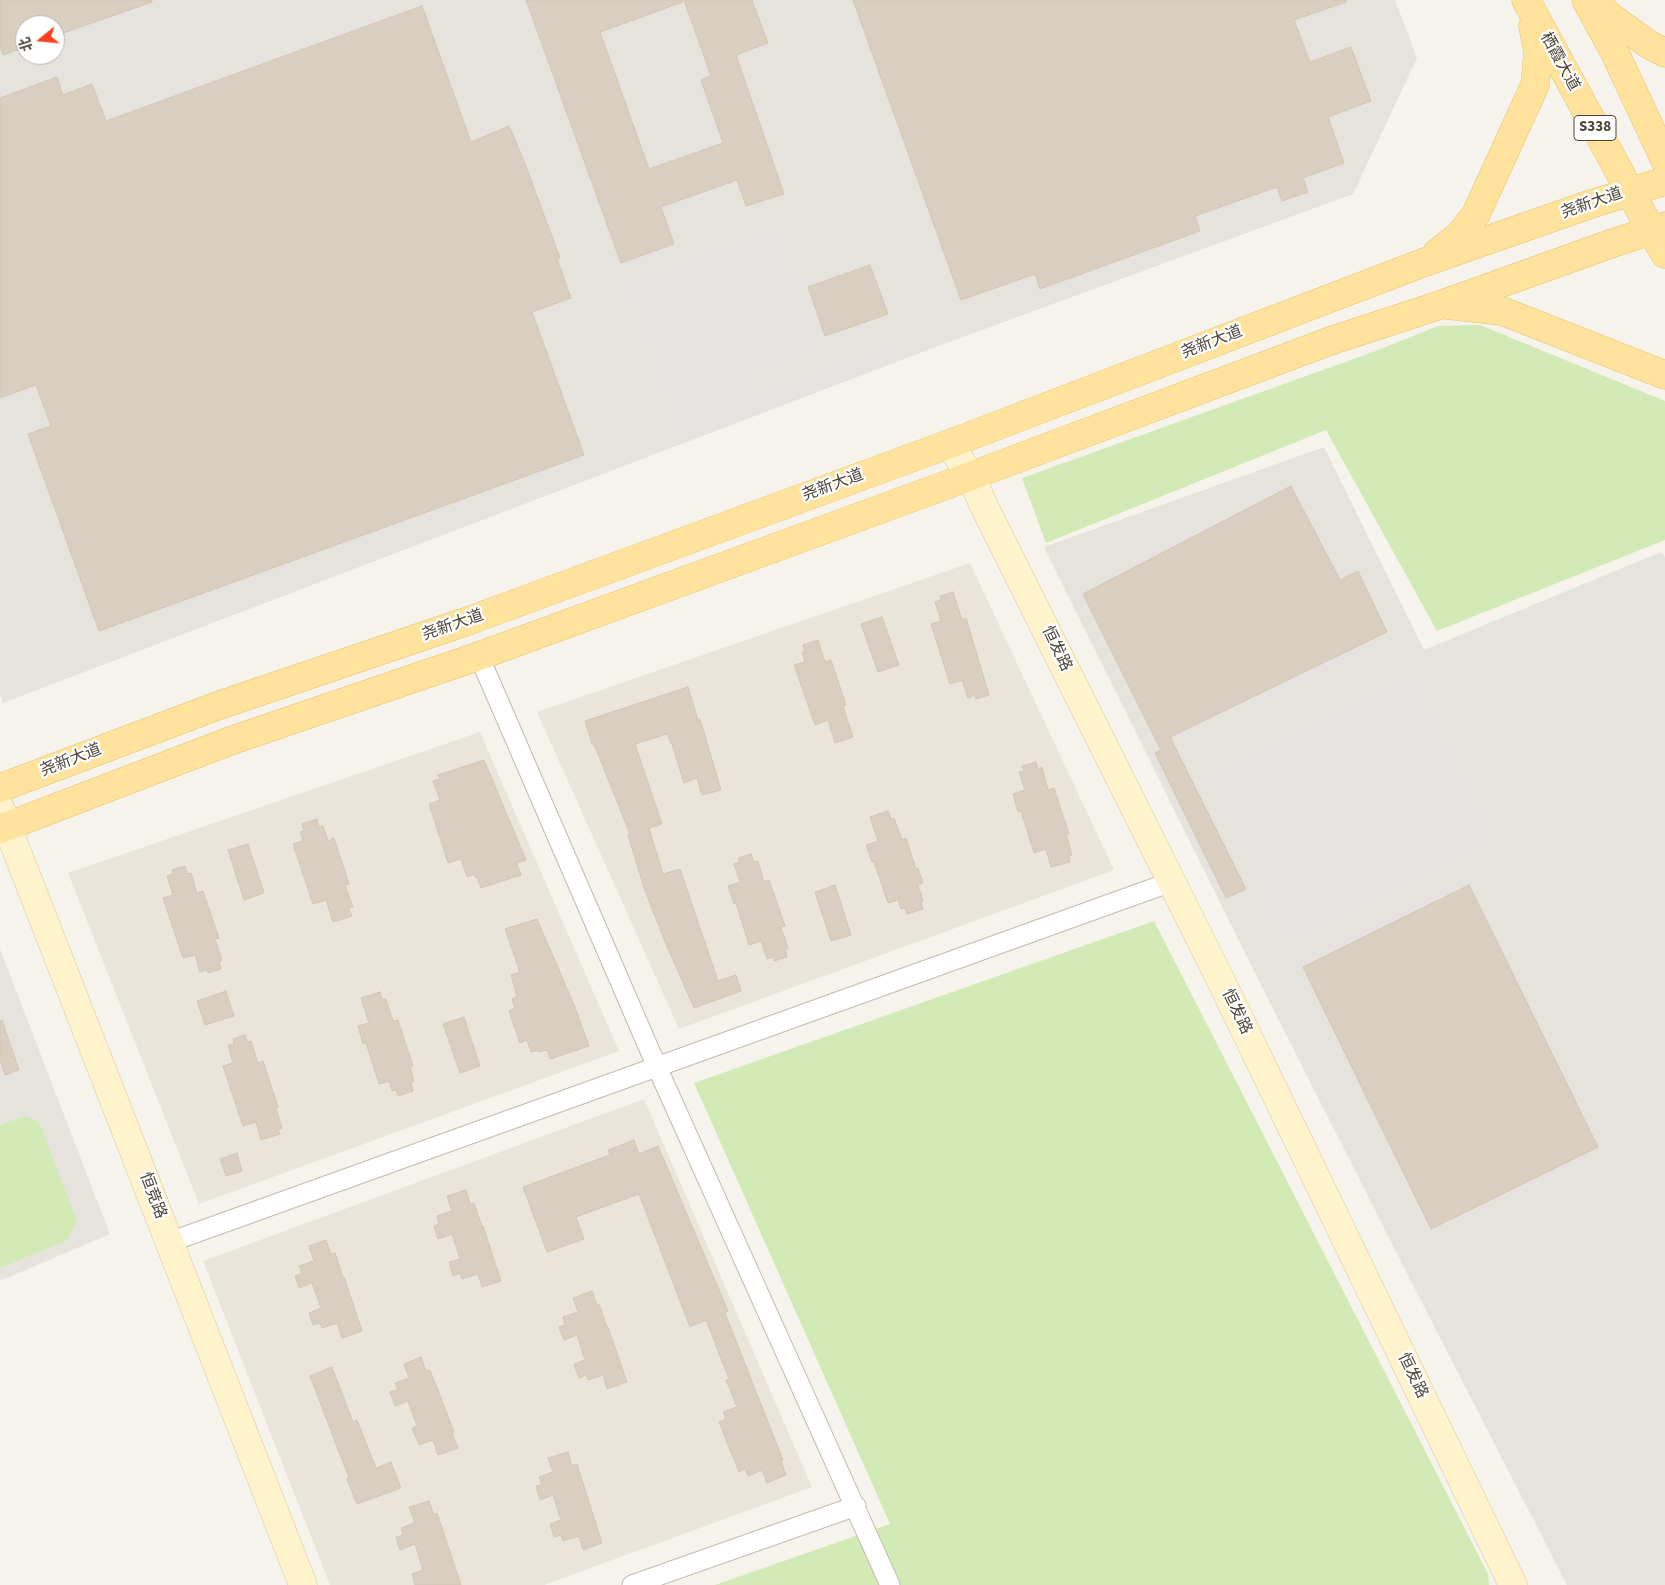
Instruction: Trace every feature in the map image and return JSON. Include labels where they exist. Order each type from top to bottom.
[{"type":"main road","points":[[1586,0],[1615,53],[1665,160]]},
{"type":"main road","points":[[1595,0],[1608,15],[1648,44],[1665,53]]},
{"type":"main road","points":[[1425,262],[1460,235],[1476,214],[1535,86],[1538,52],[1528,5]]},
{"type":"main road","name":"栖霞大道","points":[[1528,5],[1630,192],[1658,228],[1665,254]]},
{"type":"main road","name":"尧新大道","points":[[0,788],[217,706],[465,622],[949,444],[1425,262],[1665,181]]},
{"type":"main road","points":[[2,821],[479,656],[1330,342],[1658,228]]},
{"type":"main road","points":[[1440,304],[1502,311],[1665,375]]},
{"type":"street","name":"恒发路","points":[[949,444],[971,476],[983,504],[1171,882],[1513,1585]]},
{"type":"street","points":[[479,656],[657,1067],[890,1585]]},
{"type":"street","name":"恒竞路","points":[[2,821],[170,1242],[303,1585]]},
{"type":"street","points":[[170,1242],[1171,882]]},
{"type":"street","points":[[632,1585],[856,1506]]},
{"type":"shaded area","points":[[0,0],[1395,0],[1417,58],[1353,194],[933,348],[3,703],[0,695]]},
{"type":"shaded area","points":[[772,231],[815,347],[738,376],[747,399],[889,347],[894,362],[686,439],[629,284]]},
{"type":"shaded area","points":[[1324,447],[1424,650],[1661,552],[1665,557],[1665,1585],[1567,1585],[1257,977],[1044,547]]},
{"type":"shaded area","points":[[970,563],[1114,870],[679,1029],[537,712]]},
{"type":"shaded area","points":[[1410,680],[1492,839],[1287,939],[1210,779]]},
{"type":"shaded area","points":[[480,732],[619,1051],[199,1204],[68,873]]},
{"type":"shaded area","points":[[0,949],[110,1234],[0,1281]]},
{"type":"shaded area","points":[[644,1099],[812,1487],[544,1585],[330,1585],[203,1261]]},
{"type":"green space","points":[[1480,325],[1665,401],[1665,540],[1437,631],[1326,430],[1046,543],[1022,478],[1373,352],[1438,326]]},
{"type":"green space","points":[[1154,921],[1488,1574],[1489,1585],[715,1585],[890,1524],[694,1083]]},
{"type":"green space","points":[[25,1116],[39,1122],[77,1221],[67,1240],[0,1268],[0,1125]]},
{"type":"building","points":[[0,0],[152,0],[152,2],[65,32],[65,15],[15,15],[15,51],[3,55],[0,47]]},
{"type":"building","points":[[526,0],[682,0],[683,2],[600,32],[649,169],[723,143],[701,80],[711,76],[684,0],[752,0],[768,43],[736,55],[784,194],[746,206],[737,180],[661,207],[674,244],[621,263]]},
{"type":"building","points":[[853,0],[1346,0],[1346,2],[1294,20],[1310,62],[1351,47],[1371,101],[1328,117],[1344,163],[1303,178],[1308,192],[1282,201],[1277,187],[1195,216],[1200,231],[1040,289],[1035,274],[961,300]]},
{"type":"building","points":[[422,6],[471,142],[509,126],[560,258],[557,259],[571,298],[532,312],[584,455],[99,631],[28,434],[51,426],[36,385],[0,398],[0,98],[57,77],[63,95],[92,84],[106,121]]},
{"type":"building","points":[[870,265],[888,314],[825,336],[808,287]]},
{"type":"building","points":[[1291,486],[1340,580],[1358,571],[1387,632],[1170,737],[1246,889],[1226,898],[1155,753],[1161,750],[1083,594]]},
{"type":"building","points":[[953,592],[962,620],[966,618],[989,695],[976,699],[975,695],[968,698],[962,680],[950,684],[931,624],[941,621],[935,602],[941,600],[940,596]]},
{"type":"building","points":[[882,617],[899,665],[878,672],[861,624]]},
{"type":"building","points":[[818,640],[825,662],[831,660],[846,705],[843,706],[853,737],[835,743],[828,720],[815,725],[794,665],[805,662],[802,652],[805,652],[803,645]]},
{"type":"building","points":[[688,687],[698,720],[700,719],[721,790],[702,795],[697,778],[684,783],[667,734],[635,744],[662,824],[649,828],[663,874],[680,869],[718,981],[736,975],[741,991],[694,1008],[645,891],[628,835],[630,834],[594,744],[592,744],[585,721]]},
{"type":"building","points":[[484,760],[526,860],[517,863],[521,875],[481,888],[474,874],[467,877],[461,859],[448,863],[429,804],[440,800],[433,781],[440,779],[438,775]]},
{"type":"building","points":[[1036,762],[1038,769],[1042,767],[1048,790],[1054,788],[1069,834],[1066,834],[1072,855],[1069,856],[1070,862],[1051,867],[1046,849],[1034,853],[1021,811],[1018,812],[1013,794],[1025,790],[1019,772],[1024,771],[1022,766]]},
{"type":"building","points":[[888,811],[891,819],[894,818],[902,840],[906,838],[916,869],[918,868],[923,883],[918,885],[923,901],[921,902],[923,909],[907,914],[905,908],[901,909],[898,900],[888,903],[866,845],[878,841],[870,817]]},
{"type":"building","points":[[317,819],[319,827],[323,826],[328,841],[334,838],[349,884],[345,885],[353,907],[349,908],[352,916],[333,922],[326,900],[313,904],[293,844],[303,841],[300,832],[304,831],[302,824]]},
{"type":"building","points":[[248,844],[264,893],[244,900],[228,850]]},
{"type":"building","points":[[751,854],[754,862],[758,861],[764,882],[769,880],[785,926],[781,927],[788,948],[785,949],[787,957],[774,961],[773,957],[767,959],[761,941],[749,945],[736,903],[734,904],[728,886],[740,882],[734,864],[740,862],[738,858]]},
{"type":"building","points":[[185,866],[187,874],[191,873],[197,893],[203,891],[219,938],[215,939],[222,960],[219,961],[221,969],[208,973],[207,970],[200,972],[195,955],[183,958],[163,898],[173,895],[167,876],[173,874],[172,870]]},
{"type":"building","points":[[835,885],[851,935],[831,941],[815,892]]},
{"type":"building","points":[[1469,885],[1598,1147],[1431,1229],[1303,967]]},
{"type":"building","points":[[537,919],[575,1007],[589,1046],[550,1059],[547,1050],[531,1052],[527,1040],[520,1043],[509,1011],[515,1008],[512,999],[517,997],[511,975],[520,972],[505,929]]},
{"type":"building","points":[[226,991],[234,1016],[205,1025],[197,1001]]},
{"type":"building","points":[[380,992],[382,1000],[386,999],[393,1021],[398,1020],[413,1066],[410,1067],[414,1081],[411,1082],[413,1091],[398,1096],[396,1090],[392,1091],[389,1081],[379,1084],[366,1043],[363,1044],[358,1026],[369,1023],[361,998]]},
{"type":"building","points":[[464,1017],[480,1066],[460,1073],[443,1024]]},
{"type":"building","points":[[2,1020],[19,1070],[5,1075],[0,1060],[0,1021]]},
{"type":"building","points":[[245,1035],[247,1042],[251,1041],[258,1063],[263,1061],[278,1107],[276,1108],[282,1128],[278,1130],[280,1134],[261,1140],[256,1122],[243,1126],[223,1066],[233,1063],[228,1045],[234,1044],[233,1039]]},
{"type":"building","points":[[634,1140],[639,1154],[658,1146],[728,1311],[725,1313],[783,1460],[781,1461],[786,1475],[767,1483],[762,1470],[748,1476],[745,1469],[739,1472],[719,1422],[726,1419],[723,1412],[737,1407],[726,1380],[729,1379],[706,1320],[690,1327],[639,1194],[576,1217],[584,1239],[547,1252],[523,1187],[610,1155],[608,1150]]},
{"type":"building","points":[[237,1153],[242,1171],[226,1176],[220,1159]]},
{"type":"building","points":[[466,1190],[470,1204],[474,1203],[483,1226],[501,1281],[482,1287],[478,1274],[462,1279],[460,1273],[453,1276],[449,1262],[460,1259],[452,1234],[438,1239],[434,1226],[439,1224],[437,1216],[452,1211],[447,1196]]},
{"type":"building","points":[[326,1240],[331,1254],[335,1253],[362,1331],[342,1338],[337,1323],[322,1328],[320,1323],[313,1325],[309,1313],[321,1308],[312,1283],[299,1288],[295,1276],[302,1273],[299,1266],[314,1261],[309,1246]]},
{"type":"building","points":[[592,1291],[608,1327],[627,1382],[607,1389],[603,1375],[588,1380],[586,1375],[579,1378],[574,1364],[585,1360],[577,1335],[564,1340],[559,1327],[565,1325],[563,1317],[578,1312],[573,1298]]},
{"type":"building","points":[[421,1357],[426,1371],[430,1370],[454,1432],[452,1433],[458,1448],[438,1455],[433,1440],[419,1445],[412,1428],[417,1426],[408,1401],[395,1406],[390,1392],[398,1390],[395,1383],[409,1378],[404,1364]]},
{"type":"building","points":[[332,1367],[353,1422],[357,1420],[376,1468],[391,1462],[401,1488],[357,1504],[310,1376]]},
{"type":"building","points":[[568,1452],[572,1466],[577,1464],[602,1543],[583,1550],[579,1536],[563,1541],[561,1535],[554,1537],[550,1524],[561,1520],[553,1495],[540,1500],[536,1486],[542,1485],[539,1477],[553,1472],[548,1458]]},
{"type":"building","points":[[429,1501],[434,1515],[437,1513],[461,1585],[415,1585],[412,1574],[423,1570],[415,1544],[400,1550],[396,1537],[403,1535],[401,1528],[415,1523],[409,1507]]}]
